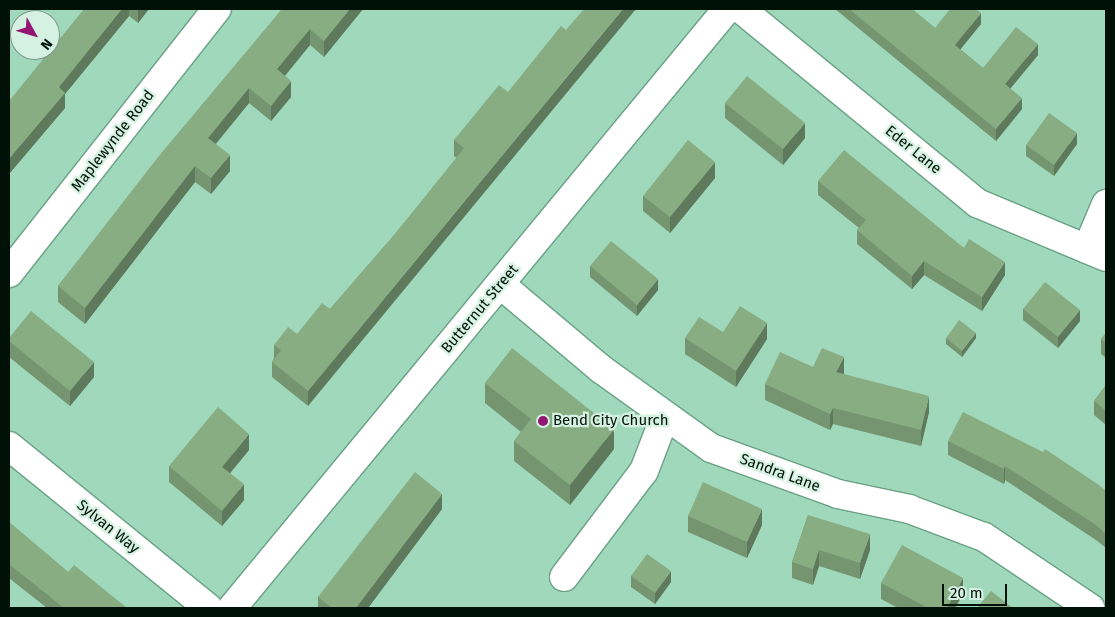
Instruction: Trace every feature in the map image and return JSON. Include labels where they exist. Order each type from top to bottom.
[{"type":"street","name":"Maplewynde Road","points":[[9,273],[217,9]]},
{"type":"street","name":"Butternut Street","points":[[232,608],[727,9]]},
{"type":"street","name":"Eder Lane","points":[[740,9],[978,202],[1096,253]]},
{"type":"street","points":[[1096,253],[1106,204]]},
{"type":"street","name":"Sandra Lane","points":[[500,284],[601,369],[711,448],[838,494],[909,509],[984,537],[1090,608]]},
{"type":"street","points":[[564,577],[644,471],[665,416]]},
{"type":"street","name":"Sylvan Way","points":[[9,446],[208,608]]},
{"type":"building","points":[[84,9],[122,9],[59,87],[65,93],[9,159],[9,101],[42,60],[60,60],[60,38]]},
{"type":"building","points":[[282,9],[350,9],[324,41],[310,29],[277,69],[291,81],[271,106],[249,88],[208,138],[230,155],[211,178],[195,166],[85,308],[58,286],[158,157]]},
{"type":"building","points":[[584,9],[623,9],[308,391],[272,362],[281,350],[274,345],[288,327],[297,334],[322,303],[330,309],[395,234],[464,148],[454,140],[499,85],[508,92],[561,26],[566,30]]},
{"type":"building","points":[[849,9],[912,9],[935,28],[950,9],[976,9],[981,13],[955,45],[983,68],[1016,27],[1038,44],[1005,84],[1022,98],[996,129]]},
{"type":"building","points":[[747,76],[805,123],[783,149],[725,103]]},
{"type":"building","points":[[1049,113],[1077,133],[1054,165],[1026,145]]},
{"type":"building","points":[[688,140],[715,162],[670,217],[643,196]]},
{"type":"building","points":[[844,150],[964,248],[969,239],[1005,262],[982,297],[924,261],[912,276],[857,230],[866,220],[818,181]]},
{"type":"building","points":[[611,241],[658,279],[637,305],[590,266]]},
{"type":"building","points":[[1045,282],[1080,310],[1058,337],[1023,309]]},
{"type":"building","points":[[740,306],[767,323],[736,371],[685,338],[699,317],[723,332]]},
{"type":"building","points":[[31,311],[94,362],[70,391],[9,341],[9,338]]},
{"type":"building","points":[[959,320],[976,333],[962,351],[946,338]]},
{"type":"building","points":[[1106,333],[1106,343],[1101,339]]},
{"type":"building","name":"Bend City Church","points":[[512,348],[614,429],[570,485],[514,441],[531,419],[485,383]]},
{"type":"building","points":[[822,348],[844,357],[836,372],[929,396],[921,430],[833,408],[830,414],[765,384],[780,352],[813,367]]},
{"type":"building","points":[[1106,385],[1106,411],[1094,401]]},
{"type":"building","points":[[218,407],[249,434],[222,467],[244,484],[222,511],[169,466]]},
{"type":"building","points":[[963,412],[1043,452],[1045,449],[1099,485],[1106,491],[1106,534],[1096,525],[1005,466],[1004,469],[948,441]]},
{"type":"building","points":[[415,472],[442,494],[356,608],[332,608],[318,597]]},
{"type":"building","points":[[703,482],[762,509],[747,542],[688,516]]},
{"type":"building","points":[[808,515],[870,534],[860,563],[819,550],[813,569],[792,562]]},
{"type":"building","points":[[9,522],[68,572],[74,565],[127,608],[64,608],[9,564]]},
{"type":"building","points":[[902,545],[963,578],[947,608],[928,608],[881,583]]},
{"type":"building","points":[[647,554],[671,571],[655,593],[631,576]]},
{"type":"building","points":[[991,591],[1013,608],[977,608]]},
{"type":"place","name":"Bend City Church","points":[[543,421]]}]
